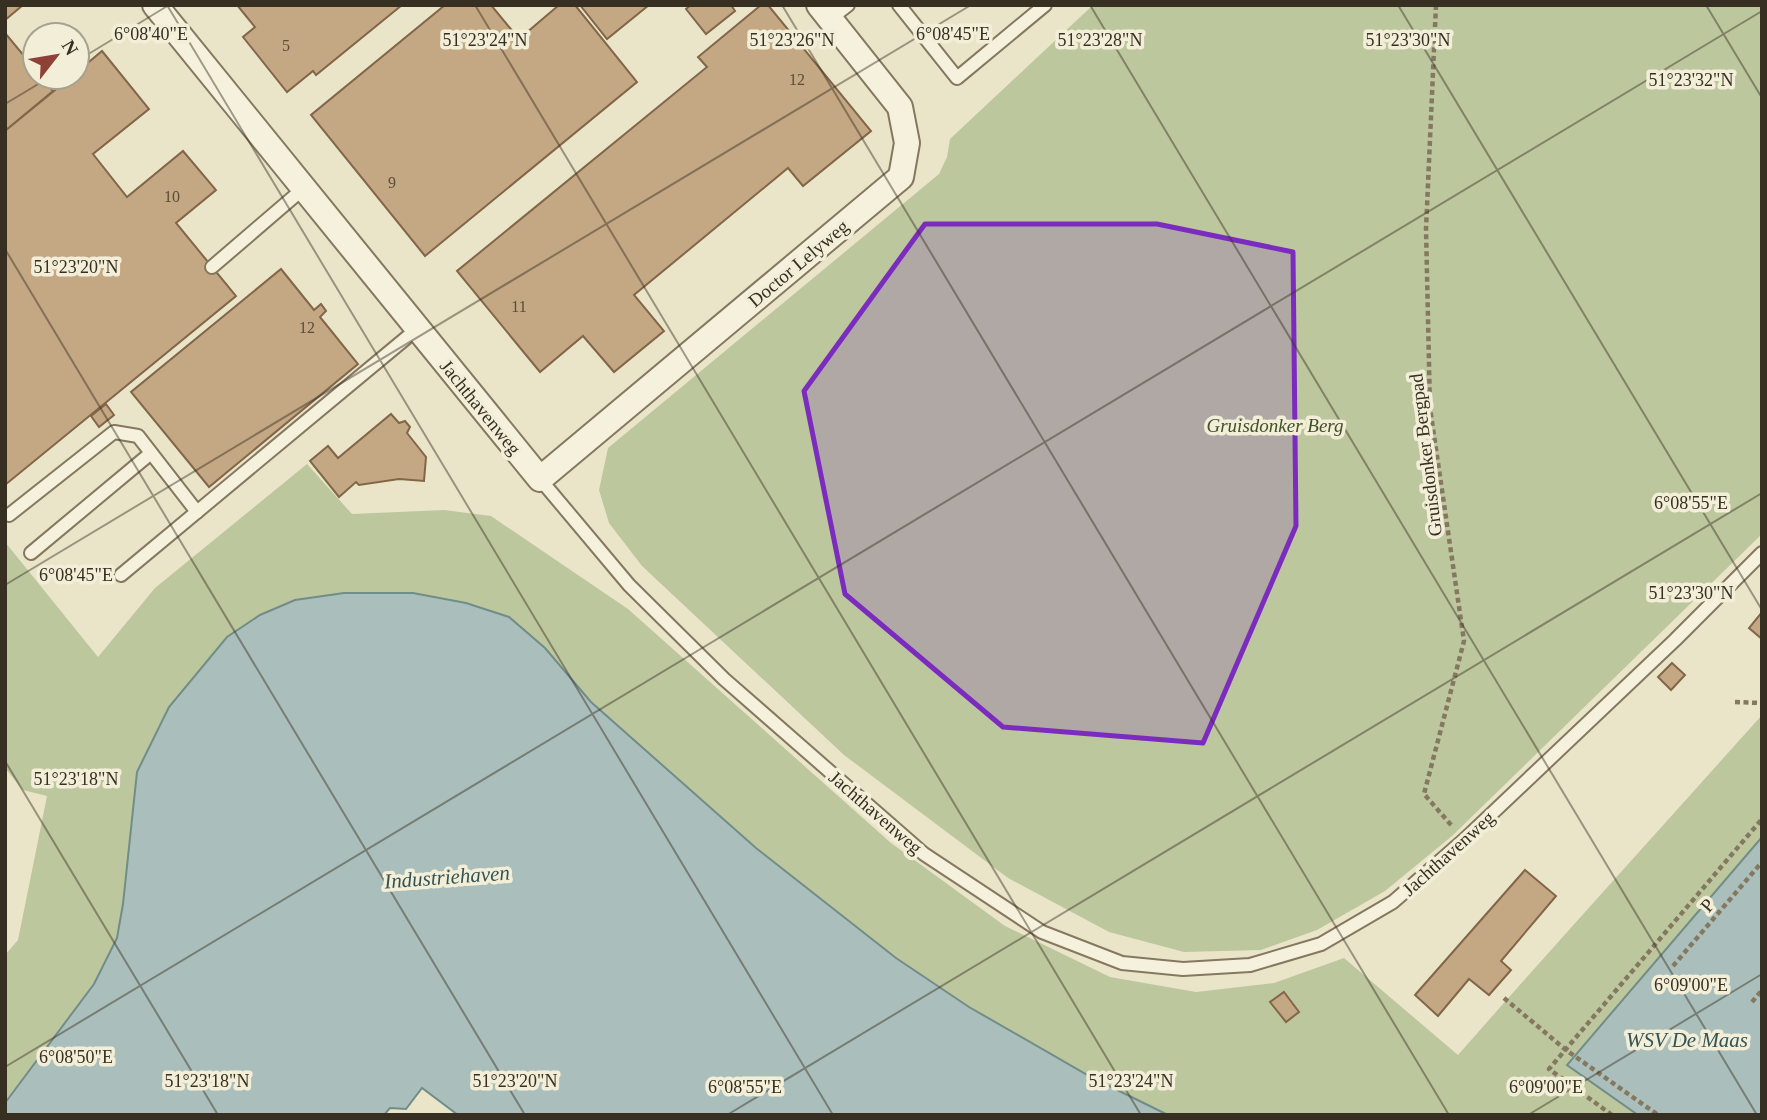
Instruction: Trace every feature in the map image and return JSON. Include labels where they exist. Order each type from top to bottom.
[{"type":"street","name":"Jachthavenweg","points":[[155,5],[540,479]]},
{"type":"street","name":"Doctor Lelyweg","points":[[540,479],[901,177],[907,144],[900,107],[832,10]]},
{"type":"lane","points":[[898,5],[957,78],[1045,5]]},
{"type":"lane","points":[[212,267],[304,188]]},
{"type":"lane","points":[[121,575],[417,329]]},
{"type":"lane","points":[[9,515],[114,432],[138,436],[197,512]]},
{"type":"lane","points":[[31,553],[151,453]]},
{"type":"lane","name":"Jachthavenweg","points":[[540,479],[629,585],[724,679],[923,854],[1042,932],[1122,963],[1183,969],[1250,965],[1321,944],[1393,902],[1464,840],[1675,640],[1762,553]]},
{"type":"path","name":"Gruisdonker Bergpad","points":[[1436,5],[1426,229],[1430,408],[1464,640],[1424,794],[1464,840]]},
{"type":"path","points":[[1735,702],[1762,703]]},
{"type":"path","points":[[1612,1115],[1549,1069],[1762,819]]},
{"type":"path","name":"P","points":[[1673,966],[1762,862]]},
{"type":"path","points":[[1752,1002],[1762,990]]},
{"type":"path","points":[[1504,998],[1566,1050],[1658,1115]]},
{"type":"highlighted area","points":[[925,224],[1157,224],[1293,252],[1296,526],[1203,743],[1003,727],[845,594],[804,391]]},
{"type":"green space","name":"Gruisdonker Berg","points":[[1093,5],[1762,5],[1762,534],[1452,836],[1385,891],[1317,930],[1261,950],[1184,952],[1109,932],[1008,878],[844,755],[642,566],[609,523],[599,490],[608,448],[939,174],[947,157],[950,139]]},
{"type":"green space","points":[[307,464],[352,514],[444,510],[491,516],[628,609],[891,843],[1005,926],[1110,977],[1196,992],[1274,983],[1344,958],[1458,1055],[1762,715],[1762,837],[1568,1065],[1638,1115],[1168,1115],[1091,1077],[969,1007],[896,958],[756,848],[591,702],[545,648],[509,617],[466,603],[413,593],[227,637],[169,707],[137,772],[117,938],[94,984],[5,1103],[5,955],[18,940],[47,796],[23,790],[5,768],[5,542],[98,657],[155,588]]},
{"type":"water","name":"Industriehaven","points":[[344,593],[413,593],[466,603],[509,617],[545,648],[591,702],[756,848],[896,958],[969,1007],[1091,1077],[1168,1115],[458,1115],[422,1088],[406,1109],[390,1108],[384,1115],[5,1115],[5,1103],[94,984],[117,938],[137,772],[169,707],[227,637],[260,615],[295,600]]},
{"type":"water","name":"WSV De Maas","points":[[1762,837],[1762,1115],[1638,1115],[1567,1065]]},
{"type":"building","points":[[5,5],[23,5],[5,20]]},
{"type":"building","points":[[237,5],[402,5],[316,75],[313,71],[287,92],[243,37],[255,27]]},
{"type":"building","points":[[445,5],[491,5],[519,39],[559,5],[575,5],[637,82],[425,256],[311,115]]},
{"type":"building","points":[[580,5],[649,5],[607,39]]},
{"type":"building","points":[[691,5],[731,5],[735,11],[706,34],[686,9]]},
{"type":"building","points":[[761,5],[768,5],[871,131],[803,186],[788,168],[634,295],[664,331],[614,372],[583,336],[540,372],[457,271],[707,67],[698,57]]},
{"type":"building","points":[[5,33],[21,52],[21,91],[53,91],[5,131]]},
{"type":"building","points":[[102,51],[149,109],[93,154],[127,197],[183,151],[216,190],[176,223],[236,296],[5,485],[5,131],[54,91],[91,91],[91,60]]},
{"type":"building","points":[[281,269],[314,310],[321,304],[326,311],[320,317],[358,364],[209,487],[131,392]]},
{"type":"building","points":[[106,404],[114,415],[99,427],[91,416]]},
{"type":"building","points":[[391,414],[399,423],[405,421],[410,427],[407,433],[426,457],[424,481],[399,479],[359,485],[356,482],[339,497],[310,461],[328,446],[338,458]]},
{"type":"building","points":[[1762,612],[1762,639],[1749,628]]},
{"type":"building","points":[[1672,663],[1685,675],[1671,690],[1658,677]]},
{"type":"building","points":[[1525,870],[1556,896],[1501,961],[1511,970],[1489,995],[1469,979],[1438,1016],[1415,995]]},
{"type":"building","points":[[1284,992],[1299,1012],[1286,1022],[1270,1002]]}]
